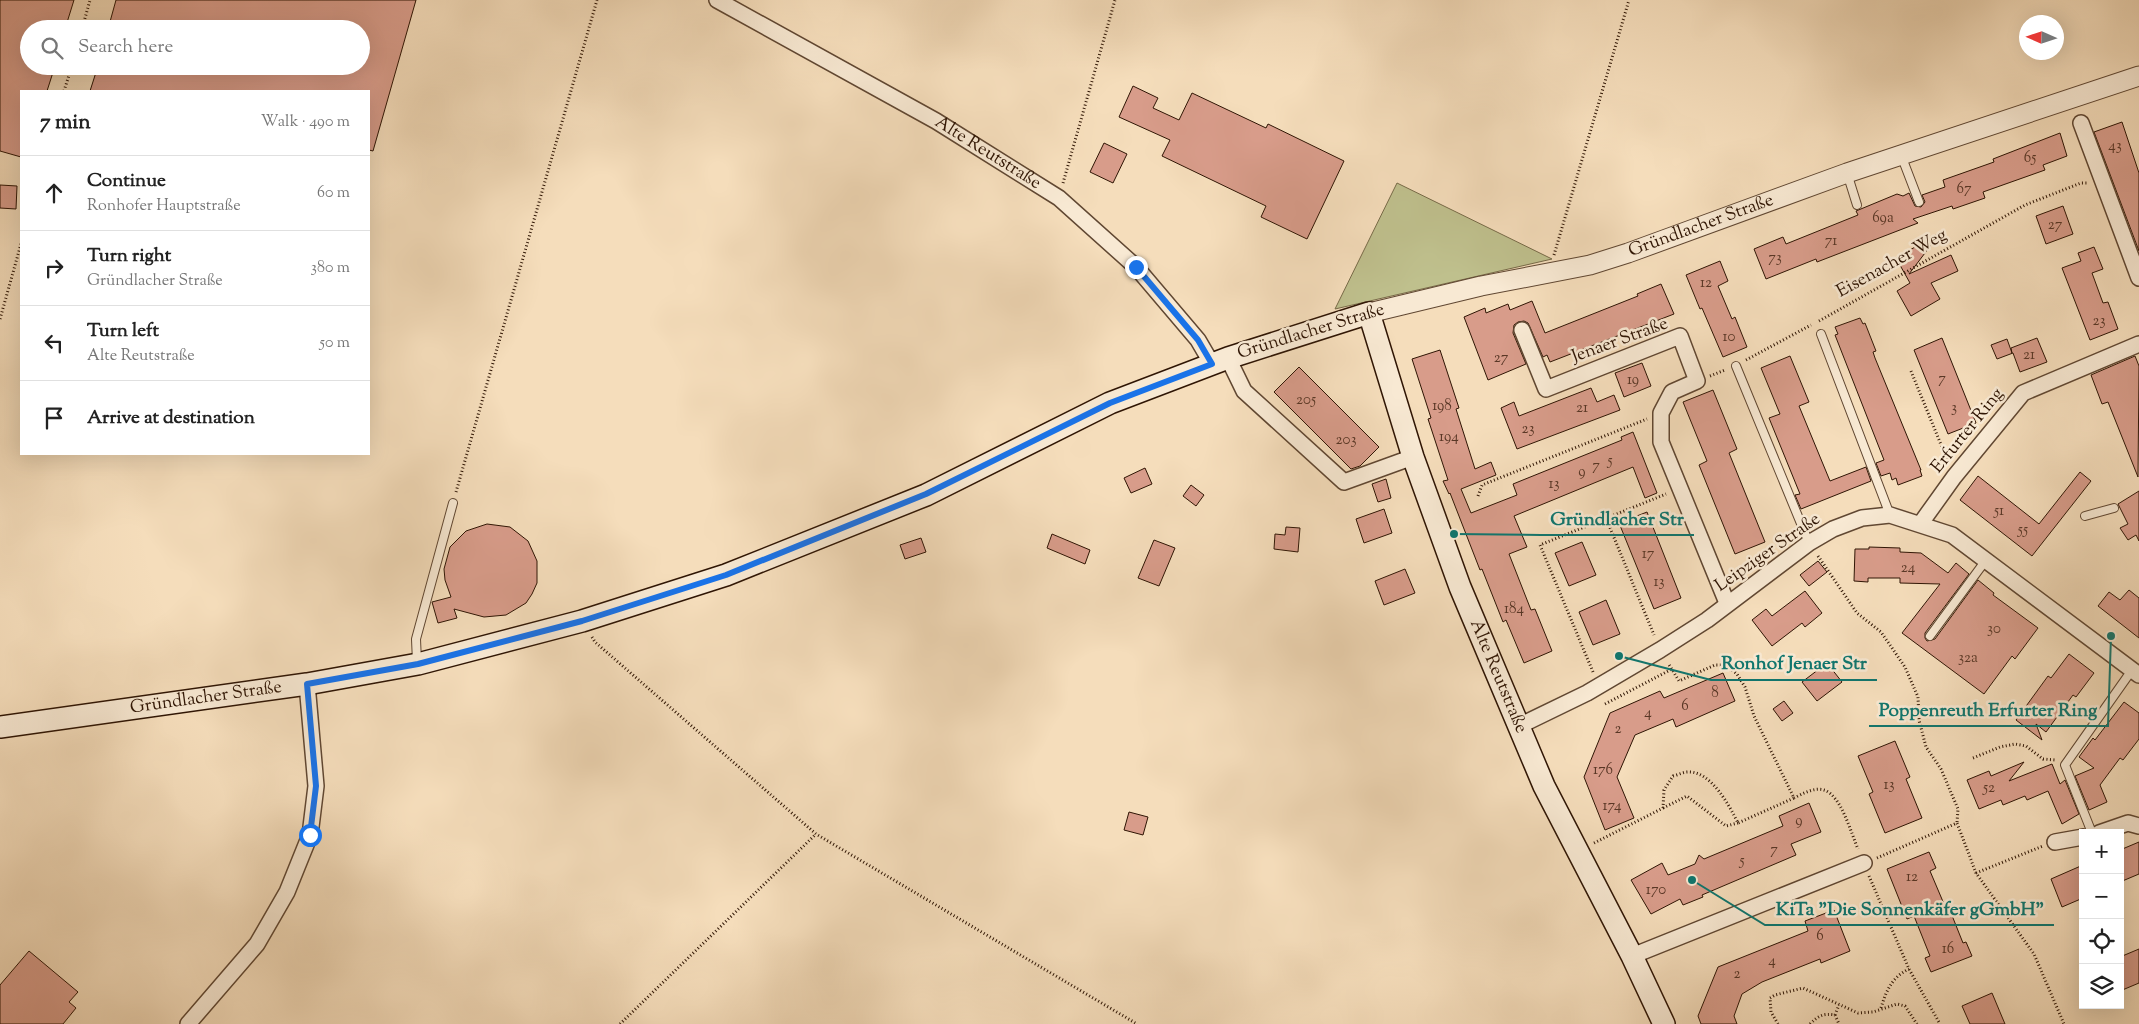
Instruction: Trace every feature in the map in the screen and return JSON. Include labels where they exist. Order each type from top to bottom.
[{"type":"main road","name":"Gründlacher Straße","points":[[0,728],[307,684],[418,664],[582,621],[726,575],[918,498],[1110,403],[1220,361],[1369,313]]},
{"type":"main road","name":"Alte Reutstraße","points":[[1369,313],[1413,457],[1460,587],[1544,786],[1632,956],[1664,1024]]},
{"type":"street","name":"Alte Reutstraße","points":[[717,0],[936,122],[1059,198],[1136,267],[1198,340],[1220,361],[1244,391],[1344,482],[1413,457]]},
{"type":"street","name":"Gründlacher Straße","points":[[1369,313],[1481,286],[1590,264],[1628,253],[1847,173],[2139,76]]},
{"type":"street","points":[[2082,123],[2139,278]]},
{"type":"street","name":"Jenaer Straße","points":[[1522,330],[1546,389],[1680,336],[1697,381]]},
{"type":"street","name":"Erfurter Ring","points":[[1922,523],[1954,477],[2023,393],[2139,344]]},
{"type":"street","points":[[1697,381],[1672,392],[1661,414],[1660,442],[1728,603]]},
{"type":"street","name":"Leipziger Straße","points":[[1519,726],[1600,686],[1708,620],[1809,543],[1833,529],[1862,518],[1890,515],[1922,523],[1952,534],[2136,673]]},
{"type":"street","points":[[188,1024],[257,944],[287,892],[310,835],[316,786],[307,684]]},
{"type":"street","points":[[2111,829],[2128,823],[2139,826]]},
{"type":"street","points":[[2055,842],[2079,838]]},
{"type":"street","points":[[1632,956],[1864,863]]},
{"type":"lane","points":[[1900,155],[1919,202]]},
{"type":"lane","points":[[1847,173],[1857,205]]},
{"type":"lane","points":[[1821,334],[1890,515]]},
{"type":"lane","points":[[1736,366],[1809,543]]},
{"type":"lane","points":[[418,664],[416,639],[453,503]]},
{"type":"lane","points":[[2085,516],[2114,508]]},
{"type":"lane","points":[[1930,636],[1986,560]]},
{"type":"lane","points":[[2090,829],[2065,764],[2136,673]]},
{"type":"path","points":[[84,20],[90,0]]},
{"type":"path","points":[[453,503],[597,0]]},
{"type":"path","points":[[1059,198],[1115,0]]},
{"type":"path","points":[[1549,272],[1629,0]]},
{"type":"path","points":[[64,90],[69,75]]},
{"type":"path","name":"Eisenacher Weg","points":[[1697,381],[1736,366],[2025,205],[2081,183],[2104,182]]},
{"type":"path","points":[[0,320],[20,248]]},
{"type":"path","points":[[1911,371],[1954,477]]},
{"type":"path","points":[[1478,496],[1482,485],[1661,414]]},
{"type":"path","points":[[1600,686],[1540,545],[1680,488]]},
{"type":"path","points":[[1606,518],[1660,650],[1679,680],[1715,665],[1726,665],[1737,674],[1745,687],[1754,716],[1794,798]]},
{"type":"path","points":[[1809,543],[1857,613],[1881,632],[1904,667],[1918,697],[1920,720],[1926,747],[1941,769],[1958,809],[1957,823],[1976,873],[2034,954],[2064,1024]]},
{"type":"path","points":[[582,621],[595,642],[816,834],[1137,1024]]},
{"type":"path","points":[[1605,704],[1672,669]]},
{"type":"path","points":[[1973,758],[2000,747],[2015,744],[2026,746],[2043,759],[2051,759],[2065,764]]},
{"type":"path","points":[[1663,808],[1664,790],[1673,776],[1689,772],[1703,776],[1726,799],[1738,823]]},
{"type":"path","points":[[1578,851],[1687,796],[1726,826],[1738,823],[1810,791],[1823,790],[1837,799],[1909,969],[1940,1024]]},
{"type":"path","points":[[1864,863],[1957,823]]},
{"type":"path","points":[[620,1024],[816,834]]},
{"type":"path","points":[[1976,873],[2055,842]]},
{"type":"path","points":[[1881,1009],[1887,990],[1900,974],[1909,969]]},
{"type":"path","points":[[1778,1024],[1769,1005],[1770,998],[1804,988],[1858,1012],[1873,1012],[1898,1004],[1905,1006],[1917,1024]]},
{"type":"path","points":[[1835,1014],[1839,1005]]},
{"type":"path","points":[[1810,1024],[1817,1016],[1835,1014]]},
{"type":"path","points":[[1835,1014],[1840,1024]]},
{"type":"green space","points":[[1397,183],[1552,259],[1335,309]]},
{"type":"building","points":[[0,0],[74,0],[68,20],[20,20],[20,75],[52,75],[47,90],[20,90],[20,157],[0,151]]},
{"type":"building","points":[[116,0],[416,0],[373,151],[370,150],[370,90],[90,90],[95,75],[370,75],[370,20],[110,20]]},
{"type":"building","points":[[1133,86],[1158,98],[1153,108],[1179,120],[1192,93],[1266,128],[1268,124],[1344,161],[1307,239],[1261,217],[1266,206],[1162,156],[1170,140],[1119,117]]},
{"type":"building","points":[[2122,122],[2139,173],[2139,251],[2094,132]]},
{"type":"building","points":[[2060,133],[2067,156],[2043,165],[2045,170],[1983,192],[1985,198],[1953,209],[1952,206],[1913,219],[1918,223],[1817,262],[1816,259],[1766,279],[1754,249],[1783,237],[1786,244],[1858,215],[1856,211],[1897,194],[1903,196],[1909,193],[1915,206],[1921,207],[1925,202],[1922,195],[1945,187],[1943,180],[1994,162],[1993,159]]},
{"type":"building","points":[[1104,143],[1127,154],[1113,183],[1090,172]]},
{"type":"building","points":[[0,185],[17,186],[16,209],[0,208]]},
{"type":"building","points":[[2063,206],[2073,234],[2046,244],[2036,216]]},
{"type":"building","points":[[1941,232],[1909,274],[1951,255],[1958,271],[1931,283],[1940,299],[1911,316],[1897,291],[1910,283],[1896,258]]},
{"type":"building","points":[[2094,247],[2103,269],[2092,273],[2103,303],[2108,302],[2118,329],[2090,340],[2062,268],[2081,261],[2078,253]]},
{"type":"building","points":[[1720,261],[1728,281],[1718,286],[1732,319],[1735,317],[1747,347],[1723,357],[1686,275]]},
{"type":"building","points":[[1661,284],[1674,314],[1550,362],[1547,355],[1543,357],[1528,323],[1524,321],[1518,322],[1514,325],[1513,333],[1526,364],[1488,380],[1464,317],[1485,308],[1486,313],[1508,304],[1510,310],[1532,301],[1545,333],[1638,296],[1637,294]]},
{"type":"building","points":[[1860,318],[1863,324],[1865,323],[1876,351],[1873,352],[1875,358],[1921,470],[1922,476],[1898,485],[1896,478],[1892,480],[1890,473],[1881,476],[1876,463],[1884,460],[1835,335],[1838,334],[1835,327]]},
{"type":"building","points":[[1942,338],[1976,423],[1948,434],[1914,350]]},
{"type":"building","points":[[2037,338],[2047,362],[2020,372],[2013,353],[1997,359],[1991,345],[2007,339],[2012,353],[2011,348]]},
{"type":"building","points":[[1440,350],[1459,408],[1456,409],[1475,469],[1491,462],[1496,475],[1461,489],[1471,513],[1517,495],[1513,484],[1622,440],[1621,437],[1633,432],[1657,493],[1645,498],[1633,467],[1514,516],[1527,547],[1509,554],[1531,610],[1535,609],[1552,651],[1524,663],[1506,620],[1503,622],[1482,569],[1480,570],[1450,493],[1443,481],[1448,480],[1428,419],[1431,418],[1412,359]]},
{"type":"building","points":[[1790,356],[1809,402],[1799,406],[1830,481],[1866,467],[1871,481],[1801,509],[1795,495],[1800,494],[1769,418],[1780,414],[1761,368]]},
{"type":"building","points":[[2135,356],[2139,366],[2138,477],[2108,402],[2102,404],[2091,375]]},
{"type":"building","points":[[1642,363],[1651,386],[1624,397],[1615,373]]},
{"type":"building","points":[[1299,367],[1379,447],[1360,466],[1351,469],[1274,392]]},
{"type":"building","points":[[1591,388],[1597,402],[1614,395],[1620,410],[1517,449],[1501,408],[1514,402],[1519,416]]},
{"type":"building","points":[[1713,390],[1737,449],[1729,453],[1765,542],[1735,554],[1699,465],[1707,461],[1683,402]]},
{"type":"building","points":[[1145,468],[1152,484],[1131,493],[1124,478]]},
{"type":"building","points":[[2080,472],[2091,481],[2032,556],[1960,500],[1978,476],[2039,524]]},
{"type":"building","points":[[1386,479],[1391,498],[1378,502],[1372,484]]},
{"type":"building","points":[[1191,485],[1204,495],[1196,506],[1183,496]]},
{"type":"building","points":[[2139,491],[2139,541],[2136,535],[2128,540],[2120,528],[2128,524],[2118,504]]},
{"type":"building","points":[[1384,509],[1392,533],[1364,543],[1356,519]]},
{"type":"building","points":[[1647,512],[1681,598],[1654,609],[1619,523]]},
{"type":"building","points":[[487,524],[510,527],[528,541],[537,561],[537,583],[532,594],[526,603],[506,615],[484,617],[454,609],[457,618],[438,623],[432,602],[451,597],[445,580],[444,569],[450,547],[466,531]]},
{"type":"building","points":[[1286,527],[1300,528],[1298,552],[1274,549],[1275,534],[1285,535]]},
{"type":"building","points":[[1052,534],[1090,550],[1085,564],[1047,548]]},
{"type":"building","points":[[921,538],[926,552],[905,559],[900,545]]},
{"type":"building","points":[[1154,540],[1175,548],[1159,586],[1138,578]]},
{"type":"building","points":[[1582,542],[1596,575],[1569,586],[1555,553]]},
{"type":"building","points":[[1869,547],[1900,548],[1900,552],[1921,553],[1948,573],[1956,563],[1969,574],[1925,633],[1927,641],[1935,639],[1978,580],[1994,593],[1993,595],[2038,628],[2015,659],[2012,656],[1984,694],[1902,633],[1940,584],[1900,583],[1900,578],[1868,578],[1868,582],[1854,581],[1855,549],[1869,549]]},
{"type":"building","points":[[1818,561],[1827,572],[1809,586],[1800,575]]},
{"type":"building","points":[[1405,569],[1415,593],[1384,605],[1375,581]]},
{"type":"building","points":[[2129,590],[2139,598],[2139,638],[2098,606],[2109,592],[2120,600]]},
{"type":"building","points":[[1805,591],[1822,613],[1805,627],[1802,623],[1772,646],[1752,620],[1766,609],[1772,616]]},
{"type":"building","points":[[1606,600],[1620,634],[1593,645],[1579,612]]},
{"type":"building","points":[[2069,654],[2094,673],[2076,697],[2073,695],[2046,732],[2036,724],[2042,740],[2016,720],[2048,676],[2051,678]]},
{"type":"building","points":[[1827,663],[1842,682],[1817,701],[1802,682]]},
{"type":"building","points":[[1723,673],[1735,701],[1676,727],[1673,719],[1635,735],[1617,777],[1634,818],[1605,830],[1584,777],[1610,713],[1660,691],[1664,698]]},
{"type":"building","points":[[1784,701],[1793,713],[1782,721],[1773,709]]},
{"type":"building","points":[[2124,702],[2139,713],[2139,739],[2123,760],[2120,758],[2100,785],[2107,802],[2089,810],[2075,776],[2094,768],[2079,757],[2093,738],[2095,740]]},
{"type":"building","points":[[1895,741],[1910,777],[1906,779],[1922,818],[1885,833],[1869,794],[1873,792],[1858,756]]},
{"type":"building","points":[[2024,762],[2009,781],[2052,764],[2060,784],[2065,780],[2079,814],[2062,824],[2048,791],[2027,800],[2025,796],[2003,805],[2001,800],[1979,809],[1967,780],[1989,771],[1991,776]]},
{"type":"building","points":[[1809,803],[1821,832],[1791,844],[1796,855],[1702,895],[1703,897],[1683,905],[1680,899],[1651,914],[1631,880],[1662,863],[1668,875],[1695,864],[1699,855],[1704,859],[1783,826],[1779,816]]},
{"type":"building","points":[[1129,812],[1148,817],[1143,835],[1124,830]]},
{"type":"building","points":[[2139,842],[2139,874],[2124,880],[2124,874],[2124,848]]},
{"type":"building","points":[[1929,852],[1936,868],[1930,871],[1944,904],[1947,903],[1963,943],[1966,942],[1972,956],[1931,972],[1925,958],[1930,956],[1914,916],[1907,919],[1887,869]]},
{"type":"building","points":[[2079,867],[2079,900],[2062,907],[2051,879]]},
{"type":"building","points":[[1834,910],[1850,951],[1821,963],[1820,959],[1762,982],[1742,994],[1734,1016],[1737,1024],[1701,1024],[1698,1016],[1718,967],[1808,931],[1805,921]]},
{"type":"building","points":[[2139,949],[2139,983],[2124,989],[2124,964],[2124,955]]},
{"type":"building","points":[[29,951],[78,992],[69,1002],[76,1008],[63,1024],[0,1024],[0,985]]},
{"type":"building","points":[[1992,993],[2005,1024],[1970,1024],[1962,1006]]},
{"type":"place","name":"Gründlacher Str","points":[[1454,534]]},
{"type":"place","name":"Poppenreuth Erfurter Ring","points":[[2111,636]]},
{"type":"place","name":"Ronhof Jenaer Str","points":[[1619,656]]},
{"type":"place","name":"KiTa \"Die Sonnenkäfer gGmbH\"","points":[[1692,880]]},
{"type":"route","points":[[310,835],[316,786],[307,684],[418,664],[582,621],[726,575],[926,494],[1110,403],[1212,364],[1198,340],[1136,267]]}]
